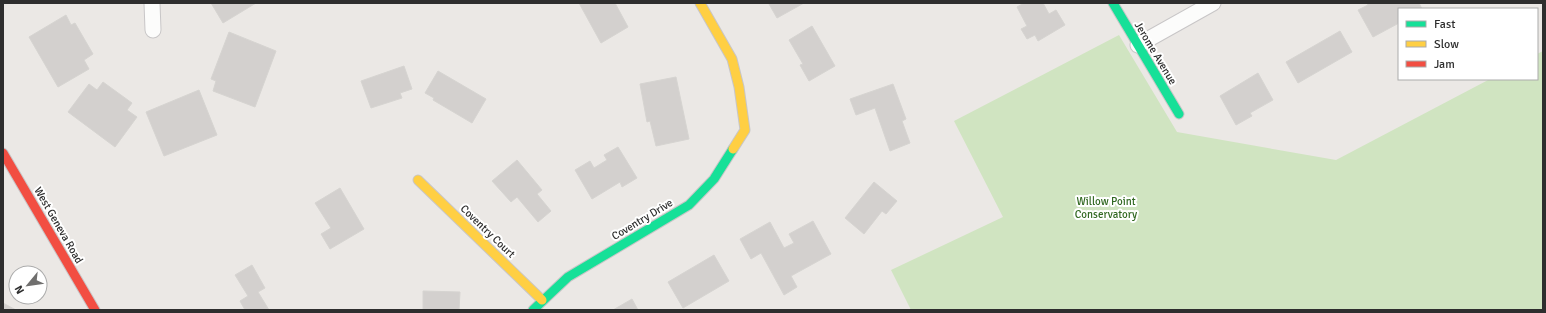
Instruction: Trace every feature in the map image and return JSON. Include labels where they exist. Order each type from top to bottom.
[{"type":"street","points":[[152,3],[153,30]]},
{"type":"street","name":"Coventry Drive","points":[[533,310],[568,277],[689,205],[700,196],[719,174],[746,130],[741,108],[739,87],[732,59],[700,3]]},
{"type":"street","name":"Jerome Avenue","points":[[1113,3],[1179,114]]},
{"type":"street","points":[[1138,45],[1213,3]]},
{"type":"street","name":"West Geneva Road","points":[[3,153],[95,310]]},
{"type":"street","name":"Coventry Court","points":[[418,180],[542,300]]},
{"type":"green space","name":"Willow Point Conservatory","points":[[1119,35],[1177,132],[1336,160],[1488,80],[1538,80],[1538,54],[1543,51],[1543,310],[911,310],[891,270],[1003,217],[954,121]]},
{"type":"building","points":[[211,3],[256,3],[223,23]]},
{"type":"building","points":[[579,3],[615,3],[628,27],[601,43]]},
{"type":"building","points":[[804,3],[777,18],[769,4]]},
{"type":"building","points":[[1024,3],[1043,3],[1049,14],[1056,10],[1065,25],[1038,41],[1035,35],[1027,39],[1021,29],[1027,26],[1017,7]]},
{"type":"building","points":[[1367,3],[1419,3],[1422,8],[1398,8],[1398,24],[1373,37],[1358,10],[1368,5]]},
{"type":"building","points":[[66,15],[71,25],[75,23],[93,54],[84,60],[89,69],[58,87],[29,37]]},
{"type":"building","points":[[812,26],[835,66],[809,81],[800,65],[803,64],[789,40]]},
{"type":"building","points":[[1340,31],[1352,52],[1298,83],[1286,62]]},
{"type":"building","points":[[229,32],[276,51],[255,107],[213,91],[216,81],[211,79]]},
{"type":"building","points":[[404,66],[412,89],[400,93],[402,98],[371,108],[361,81]]},
{"type":"building","points":[[438,71],[486,99],[472,123],[433,100],[434,98],[425,93]]},
{"type":"building","points":[[1258,73],[1273,100],[1250,113],[1252,116],[1236,125],[1220,96]]},
{"type":"building","points":[[676,77],[689,139],[656,146],[650,121],[647,122],[640,84]]},
{"type":"building","points":[[103,82],[132,103],[127,110],[137,117],[115,147],[68,112],[89,84],[97,90]]},
{"type":"building","points":[[893,84],[906,119],[902,121],[910,143],[890,151],[875,108],[856,115],[850,99]]},
{"type":"building","points":[[199,90],[217,135],[164,156],[146,112]]},
{"type":"building","points":[[618,147],[637,178],[622,187],[620,182],[592,199],[575,170],[590,161],[594,168],[607,160],[604,155]]},
{"type":"building","points":[[517,160],[542,190],[537,194],[551,211],[538,222],[517,197],[511,202],[492,181]]},
{"type":"building","points":[[874,182],[897,201],[886,214],[882,211],[864,234],[845,218]]},
{"type":"building","points":[[340,188],[364,229],[330,249],[321,234],[331,228],[315,203]]},
{"type":"building","points":[[813,221],[831,254],[791,276],[797,287],[784,295],[761,253],[751,259],[740,239],[770,222],[784,248],[794,243],[789,234]]},
{"type":"building","points":[[714,255],[729,281],[683,308],[668,282]]},
{"type":"building","points":[[252,265],[265,288],[258,292],[269,310],[245,310],[240,301],[248,296],[235,275]]},
{"type":"building","points":[[423,291],[460,292],[459,310],[423,310]]},
{"type":"building","points":[[632,299],[638,310],[613,310]]},
{"type":"building","points":[[3,303],[16,310],[3,310]]},
{"type":"traffic: fast","points":[[1113,3],[1179,114]]},
{"type":"traffic: fast","points":[[533,310],[568,277],[689,205],[714,179],[733,149]]},
{"type":"traffic: slow","points":[[700,3],[732,59],[739,87],[745,130],[733,149]]},
{"type":"traffic: slow","points":[[418,180],[542,300]]},
{"type":"traffic: jam","points":[[3,153],[95,310]]}]
